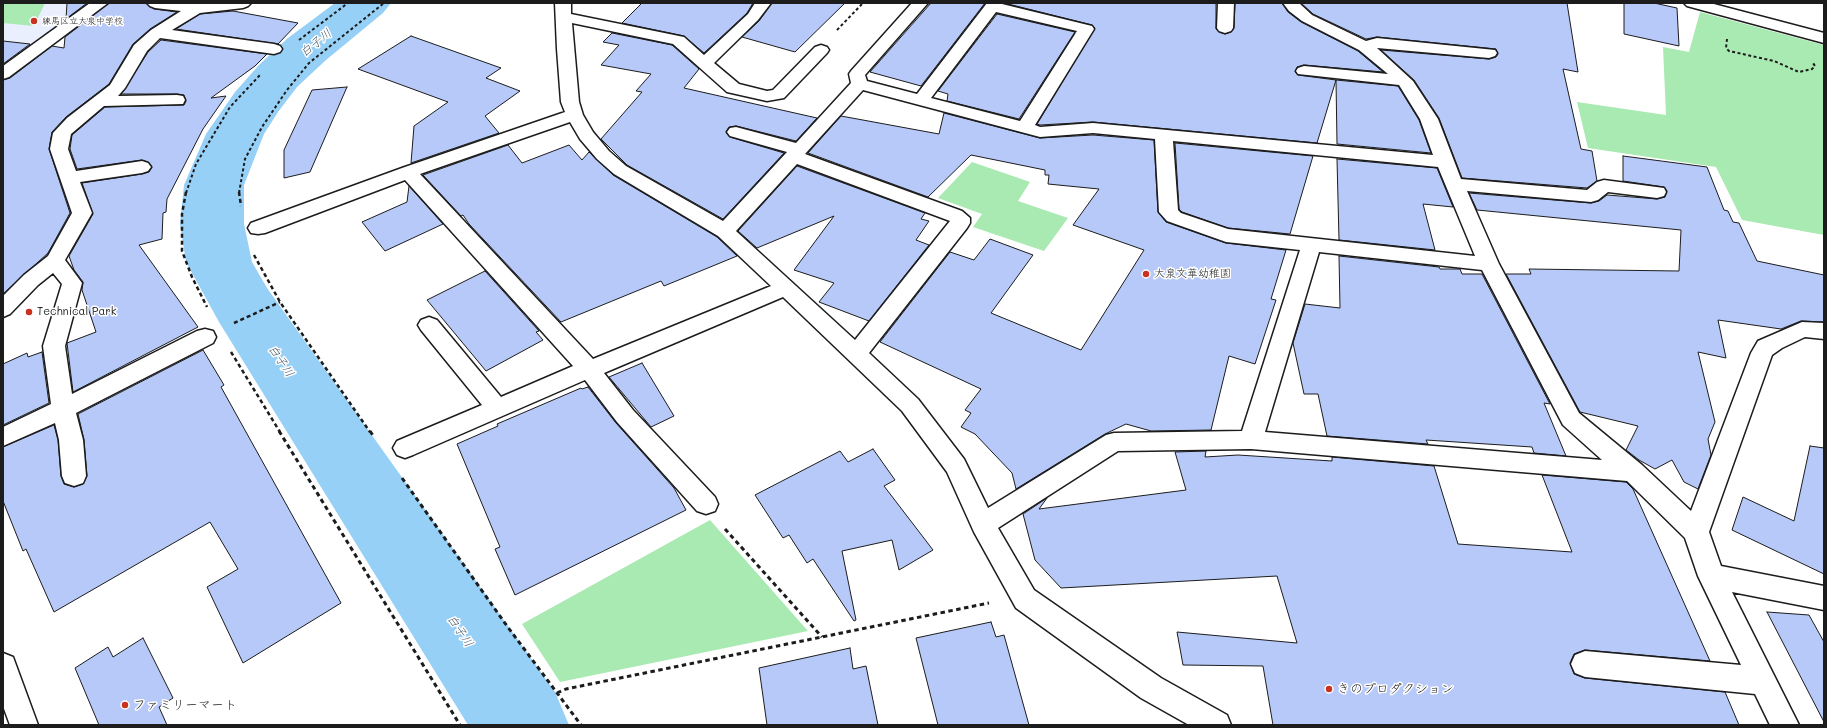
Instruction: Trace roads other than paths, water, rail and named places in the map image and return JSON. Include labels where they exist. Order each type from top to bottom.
[{"type":"street","points":[[3,74],[100,3]]},
{"type":"street","points":[[155,3],[196,9],[243,3]]},
{"type":"street","points":[[705,63],[753,17],[763,3]]},
{"type":"street","points":[[860,84],[857,74],[920,3]]},
{"type":"street","points":[[1225,28],[1226,3]]},
{"type":"street","points":[[1291,3],[1294,8],[1307,18],[1365,47],[1379,57],[1406,81],[1429,119],[1445,162],[1489,264],[1571,418],[1632,472],[1696,532],[1711,576],[1785,725]]},
{"type":"street","points":[[1696,4],[1824,38]]},
{"type":"street","points":[[920,100],[994,5],[1086,29],[1025,127]]},
{"type":"street","points":[[3,309],[31,280],[55,261],[82,213],[59,149],[62,133],[73,122],[118,88],[140,48],[157,33],[196,9]]},
{"type":"street","points":[[821,50],[778,94],[773,96],[733,88],[678,40],[563,10],[570,102],[574,115],[586,135],[603,155],[620,170],[725,231],[910,405],[956,466],[982,524],[1025,599],[1151,688],[1217,725]]},
{"type":"street","points":[[157,33],[274,49]]},
{"type":"street","points":[[1365,47],[1377,43],[1489,53]]},
{"type":"street","points":[[1304,71],[1406,81]]},
{"type":"street","points":[[860,84],[1040,132],[1094,128],[1445,162]]},
{"type":"street","points":[[725,231],[860,84]]},
{"type":"street","points":[[100,101],[177,100]]},
{"type":"street","points":[[258,228],[408,172],[574,115]]},
{"type":"street","points":[[736,132],[796,152],[960,218],[960,223],[856,355]]},
{"type":"street","points":[[1164,134],[1170,215],[1226,235],[1489,264]]},
{"type":"street","points":[[69,178],[142,168]]},
{"type":"street","points":[[408,172],[589,369],[625,416],[706,504]]},
{"type":"street","points":[[1455,184],[1591,196],[1604,186],[1657,192]]},
{"type":"street","points":[[1251,440],[1312,244]]},
{"type":"street","points":[[55,261],[72,282],[54,346],[63,409],[71,440],[74,476]]},
{"type":"street","points":[[405,448],[589,369],[606,364],[785,288]]},
{"type":"street","points":[[429,325],[497,408]]},
{"type":"street","points":[[1696,532],[1762,353],[1766,347],[1774,342],[1802,330],[1811,329],[1824,332]]},
{"type":"street","points":[[3,437],[63,409],[204,337]]},
{"type":"street","points":[[982,524],[1114,442],[1251,440],[1632,472]]},
{"type":"street","points":[[1711,576],[1824,598]]},
{"type":"street","points":[[1585,664],[1763,681]]},
{"type":"street","points":[[3,666],[24,725]]},
{"type":"waterway","name":"白子川","points":[[366,3],[307,49],[278,76],[255,104],[235,134],[214,185],[212,224],[219,262],[243,305],[522,725]]},
{"type":"place","name":"練馬区立大泉中学校","points":[[34,21]]},
{"type":"place","name":"大泉文華幼稚園","points":[[1146,274]]},
{"type":"place","name":"Technical Park","points":[[29,312]]},
{"type":"place","name":"きのプロダクション","points":[[1329,689]]},
{"type":"place","name":"ファミリーマート","points":[[125,705]]}]
